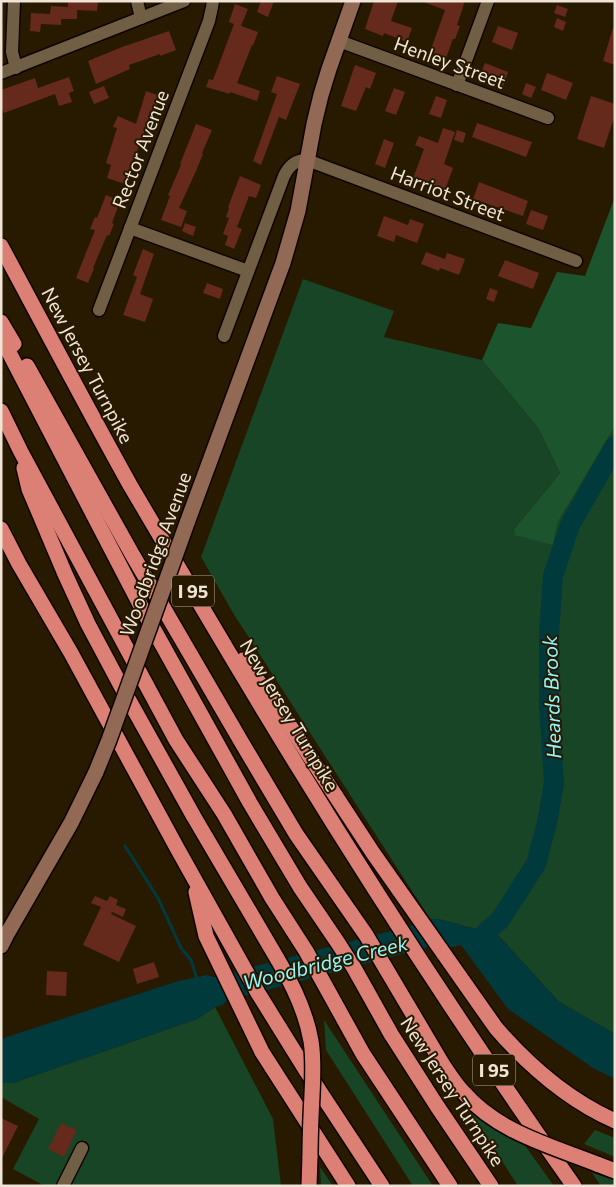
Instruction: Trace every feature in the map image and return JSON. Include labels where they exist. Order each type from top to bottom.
[{"type":"highway","name":"New Jersey Turnpike","points":[[1,246],[100,431],[302,775],[415,952],[574,1186]]},
{"type":"highway","points":[[1,322],[137,562],[296,834],[366,935],[443,1065],[464,1094],[485,1113],[501,1124],[529,1137],[615,1170]]},
{"type":"highway","name":"New Jersey Turnpike","points":[[1,337],[144,612],[205,723],[300,887],[354,968],[391,1034],[491,1186]]},
{"type":"highway","points":[[1,411],[21,452],[176,740],[224,814],[272,898],[306,951],[363,1054],[450,1186]]},
{"type":"highway","points":[[21,452],[29,489],[88,624],[198,825],[290,980],[306,1019],[313,1059],[309,1186]]},
{"type":"highway","points":[[1,529],[258,993],[382,1186]]},
{"type":"highway","points":[[190,586],[286,720],[368,845],[490,1020],[515,1050],[537,1071],[586,1106],[615,1121]]},
{"type":"highway","points":[[193,878],[206,936],[262,1052],[348,1186]]},
{"type":"street","points":[[14,1],[12,52],[16,68]]},
{"type":"street","points":[[137,1],[142,18]]},
{"type":"street","points":[[1,73],[184,1]]},
{"type":"street","name":"Rector Avenue","points":[[99,310],[209,21],[213,1]]},
{"type":"street","name":"Woodbridge Avenue","points":[[1,946],[71,823],[96,772],[109,740],[283,263],[298,211],[321,95],[353,1]]},
{"type":"street","points":[[457,84],[488,1]]},
{"type":"street","name":"Henley Street","points":[[339,41],[548,118]]},
{"type":"street","points":[[224,336],[286,172],[292,164],[307,160]]},
{"type":"street","name":"Harriot Street","points":[[307,160],[576,261]]},
{"type":"street","points":[[130,228],[248,272]]},
{"type":"street","points":[[63,1186],[82,1148]]},
{"type":"green space","points":[[615,197],[615,426],[558,522],[553,545],[514,535],[515,528],[560,473],[538,428],[482,360],[498,323],[531,328],[557,272],[585,276]]},
{"type":"green space","points":[[303,279],[394,311],[384,337],[482,360],[538,428],[560,473],[515,528],[553,545],[558,522],[615,426],[615,1034],[559,1002],[498,935],[438,919],[430,919],[233,613],[201,557]]},
{"type":"green space","points":[[215,1007],[273,1119],[281,1186],[45,1186],[13,1169],[39,1119],[1,1097],[1,1083],[13,1083],[197,1019]]},
{"type":"green space","points":[[324,1020],[433,1186],[413,1186],[326,1050]]},
{"type":"green space","points":[[470,1111],[501,1133],[521,1140],[554,1186],[518,1186]]},
{"type":"green space","points":[[595,1130],[615,1138],[615,1157],[584,1144]]},
{"type":"green space","points":[[320,1167],[333,1186],[321,1186]]},
{"type":"green space","points":[[592,1173],[615,1180],[615,1186],[601,1186]]},
{"type":"water","name":"Woodbridge Creek","points":[[430,919],[438,919],[498,935],[559,1002],[615,1034],[615,1079],[593,1068],[508,1009],[461,945],[444,949],[440,944],[226,1001],[223,1005],[215,1007],[197,1019],[13,1083],[1,1083],[1,1039],[175,982],[207,975],[214,977],[425,922]]},
{"type":"building","points":[[68,1],[98,1],[97,11],[77,10],[77,19],[61,19],[61,25],[41,24],[40,32],[30,31],[31,13],[50,14],[51,6],[68,7]]},
{"type":"building","points":[[261,1],[274,1],[268,17],[257,12]]},
{"type":"building","points":[[374,1],[398,1],[391,21],[412,28],[407,42],[384,33],[383,36],[365,29]]},
{"type":"building","points":[[425,1],[465,1],[457,25],[460,26],[446,58],[430,52],[445,10]]},
{"type":"building","points":[[235,4],[248,9],[241,26],[258,32],[237,83],[260,91],[257,101],[230,92],[230,94],[206,87],[209,79],[213,80],[234,24],[229,22]]},
{"type":"building","points":[[557,5],[568,9],[565,17],[554,13]]},
{"type":"building","points":[[557,18],[566,22],[563,31],[554,27]]},
{"type":"building","points":[[498,26],[518,33],[512,50],[492,42]]},
{"type":"building","points":[[613,28],[615,28],[615,65],[603,61]]},
{"type":"building","points":[[169,31],[176,50],[129,65],[130,69],[96,84],[88,61]]},
{"type":"building","points":[[485,63],[508,72],[503,87],[479,78]]},
{"type":"building","points":[[355,65],[376,73],[370,89],[366,87],[356,111],[341,106]]},
{"type":"building","points":[[547,73],[573,83],[566,100],[541,90]]},
{"type":"building","points":[[277,76],[300,84],[286,120],[279,117],[261,165],[253,161],[277,94],[271,92]]},
{"type":"building","points":[[69,77],[74,91],[69,93],[72,102],[59,106],[55,94],[4,113],[1,106],[1,90],[35,78],[38,88]]},
{"type":"building","points":[[526,83],[536,87],[531,98],[522,94]]},
{"type":"building","points":[[104,86],[109,98],[94,104],[89,92]]},
{"type":"building","points":[[394,88],[405,92],[396,115],[385,111]]},
{"type":"building","points":[[146,91],[160,96],[154,116],[151,115],[139,145],[128,185],[107,178],[111,165],[106,163],[117,128],[113,127],[118,116],[136,124]]},
{"type":"building","points":[[436,96],[447,100],[441,118],[429,114]]},
{"type":"building","points":[[591,96],[615,104],[615,115],[604,148],[577,139]]},
{"type":"building","points":[[477,123],[532,142],[526,157],[472,137]]},
{"type":"building","points":[[196,124],[212,130],[179,208],[187,211],[181,227],[161,220],[170,196],[168,195]]},
{"type":"building","points":[[443,128],[455,132],[444,164],[453,168],[445,190],[424,182],[423,184],[412,181],[424,149],[415,145],[419,136],[438,143]]},
{"type":"building","points":[[457,130],[466,133],[463,143],[454,140]]},
{"type":"building","points":[[384,139],[394,143],[385,168],[375,164]]},
{"type":"building","points":[[240,176],[261,185],[256,198],[249,196],[237,227],[242,229],[234,249],[225,245],[228,236],[223,234],[229,218],[226,217],[228,207]]},
{"type":"building","points":[[479,182],[528,201],[523,216],[473,199]]},
{"type":"building","points":[[106,195],[120,201],[112,223],[114,224],[109,236],[107,235],[88,283],[76,278],[95,230],[90,229],[95,217],[97,218]]},
{"type":"building","points":[[531,210],[548,216],[543,230],[526,224]]},
{"type":"building","points":[[384,216],[408,225],[410,219],[424,224],[417,243],[396,235],[394,242],[377,236]]},
{"type":"building","points":[[185,223],[196,227],[193,236],[182,231]]},
{"type":"building","points":[[143,249],[154,254],[140,294],[153,299],[145,322],[123,315],[137,277],[133,275]]},
{"type":"building","points":[[426,252],[445,259],[447,253],[465,259],[459,275],[440,268],[439,271],[421,264]]},
{"type":"building","points":[[505,260],[539,273],[533,289],[498,276]]},
{"type":"building","points":[[207,283],[223,289],[220,299],[203,293]]},
{"type":"building","points":[[490,288],[498,291],[494,302],[486,299]]},
{"type":"building","points":[[95,896],[107,901],[110,896],[118,900],[116,905],[126,909],[123,917],[112,912],[111,914],[136,926],[119,962],[83,945],[101,907],[91,903]]},
{"type":"building","points":[[154,962],[159,977],[137,984],[133,969]]},
{"type":"building","points":[[47,971],[67,972],[66,996],[46,995]]},
{"type":"building","points":[[1,1118],[18,1126],[1,1160]]},
{"type":"building","points":[[61,1123],[77,1130],[64,1157],[48,1149]]},
{"type":"waterway","name":"Heards Brook","points":[[481,943],[486,932],[500,920],[536,864],[547,823],[554,783],[549,706],[549,634],[553,576],[570,525],[615,446]]},
{"type":"waterway","points":[[125,846],[158,898],[181,948],[191,960],[198,982]]}]
